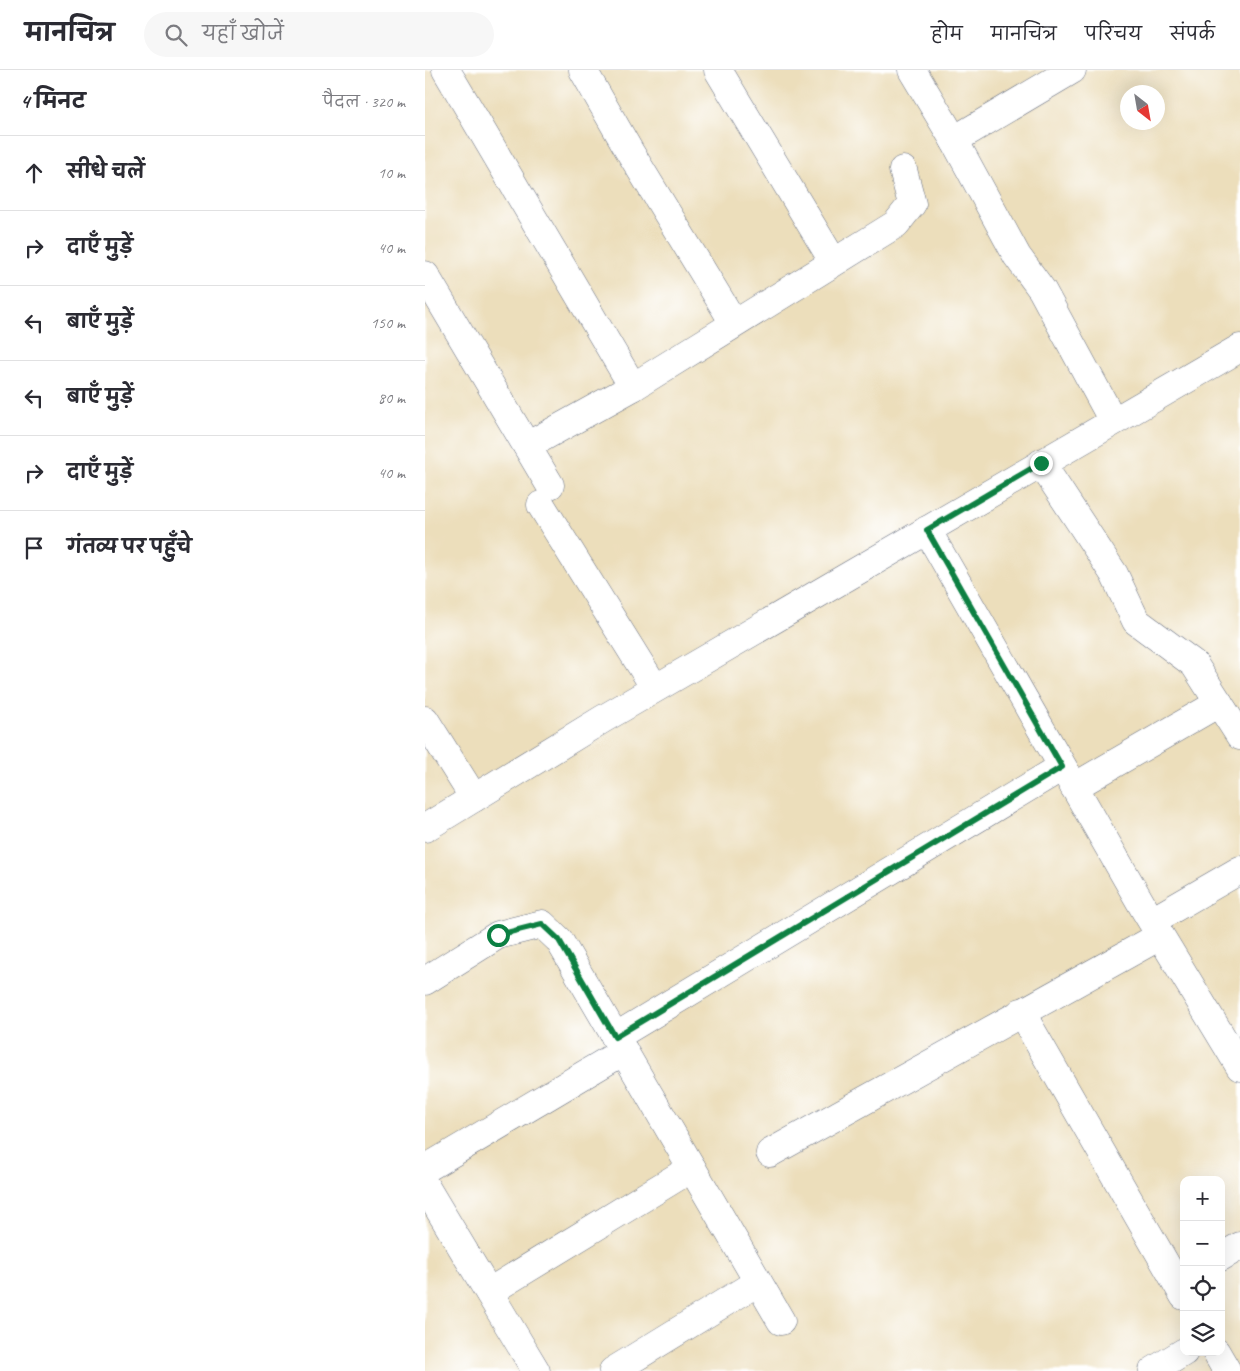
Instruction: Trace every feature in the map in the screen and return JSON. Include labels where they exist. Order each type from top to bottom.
[{"type":"street","points":[[447,70],[633,387]]},
{"type":"street","points":[[583,70],[733,323]]},
{"type":"street","points":[[718,70],[833,262]]},
{"type":"street","points":[[912,70],[954,140],[1017,256],[1042,290],[1113,421]]},
{"type":"street","points":[[954,140],[1072,70]]},
{"type":"street","points":[[527,446],[633,387],[733,323],[896,224],[912,204],[903,170]]},
{"type":"street","points":[[425,275],[527,446],[546,495],[655,688]]},
{"type":"street","points":[[425,828],[655,688],[1240,348]]},
{"type":"street","points":[[1041,463],[1114,574],[1136,621],[1194,664],[1240,736]]},
{"type":"street","points":[[927,530],[1156,928],[1240,1067]]},
{"type":"street","points":[[425,1169],[620,1044],[1068,777],[1219,703]]},
{"type":"street","points":[[425,720],[473,798]]},
{"type":"street","points":[[770,1153],[1021,1012],[1156,928],[1240,870]]},
{"type":"street","points":[[425,981],[498,935],[542,924],[559,940],[781,1321]]},
{"type":"street","points":[[1021,1012],[1180,1283]]},
{"type":"street","points":[[489,1292],[692,1168]]},
{"type":"street","points":[[425,1186],[536,1371]]},
{"type":"street","points":[[1225,1255],[1240,1246]]},
{"type":"street","points":[[613,1371],[758,1282]]},
{"type":"street","points":[[1153,1371],[1180,1354]]},
{"type":"street","points":[[1218,1356],[1227,1371]]},
{"type":"route","points":[[498,935],[542,924],[559,940],[615,1037],[1062,767],[927,530],[1041,463]]}]
